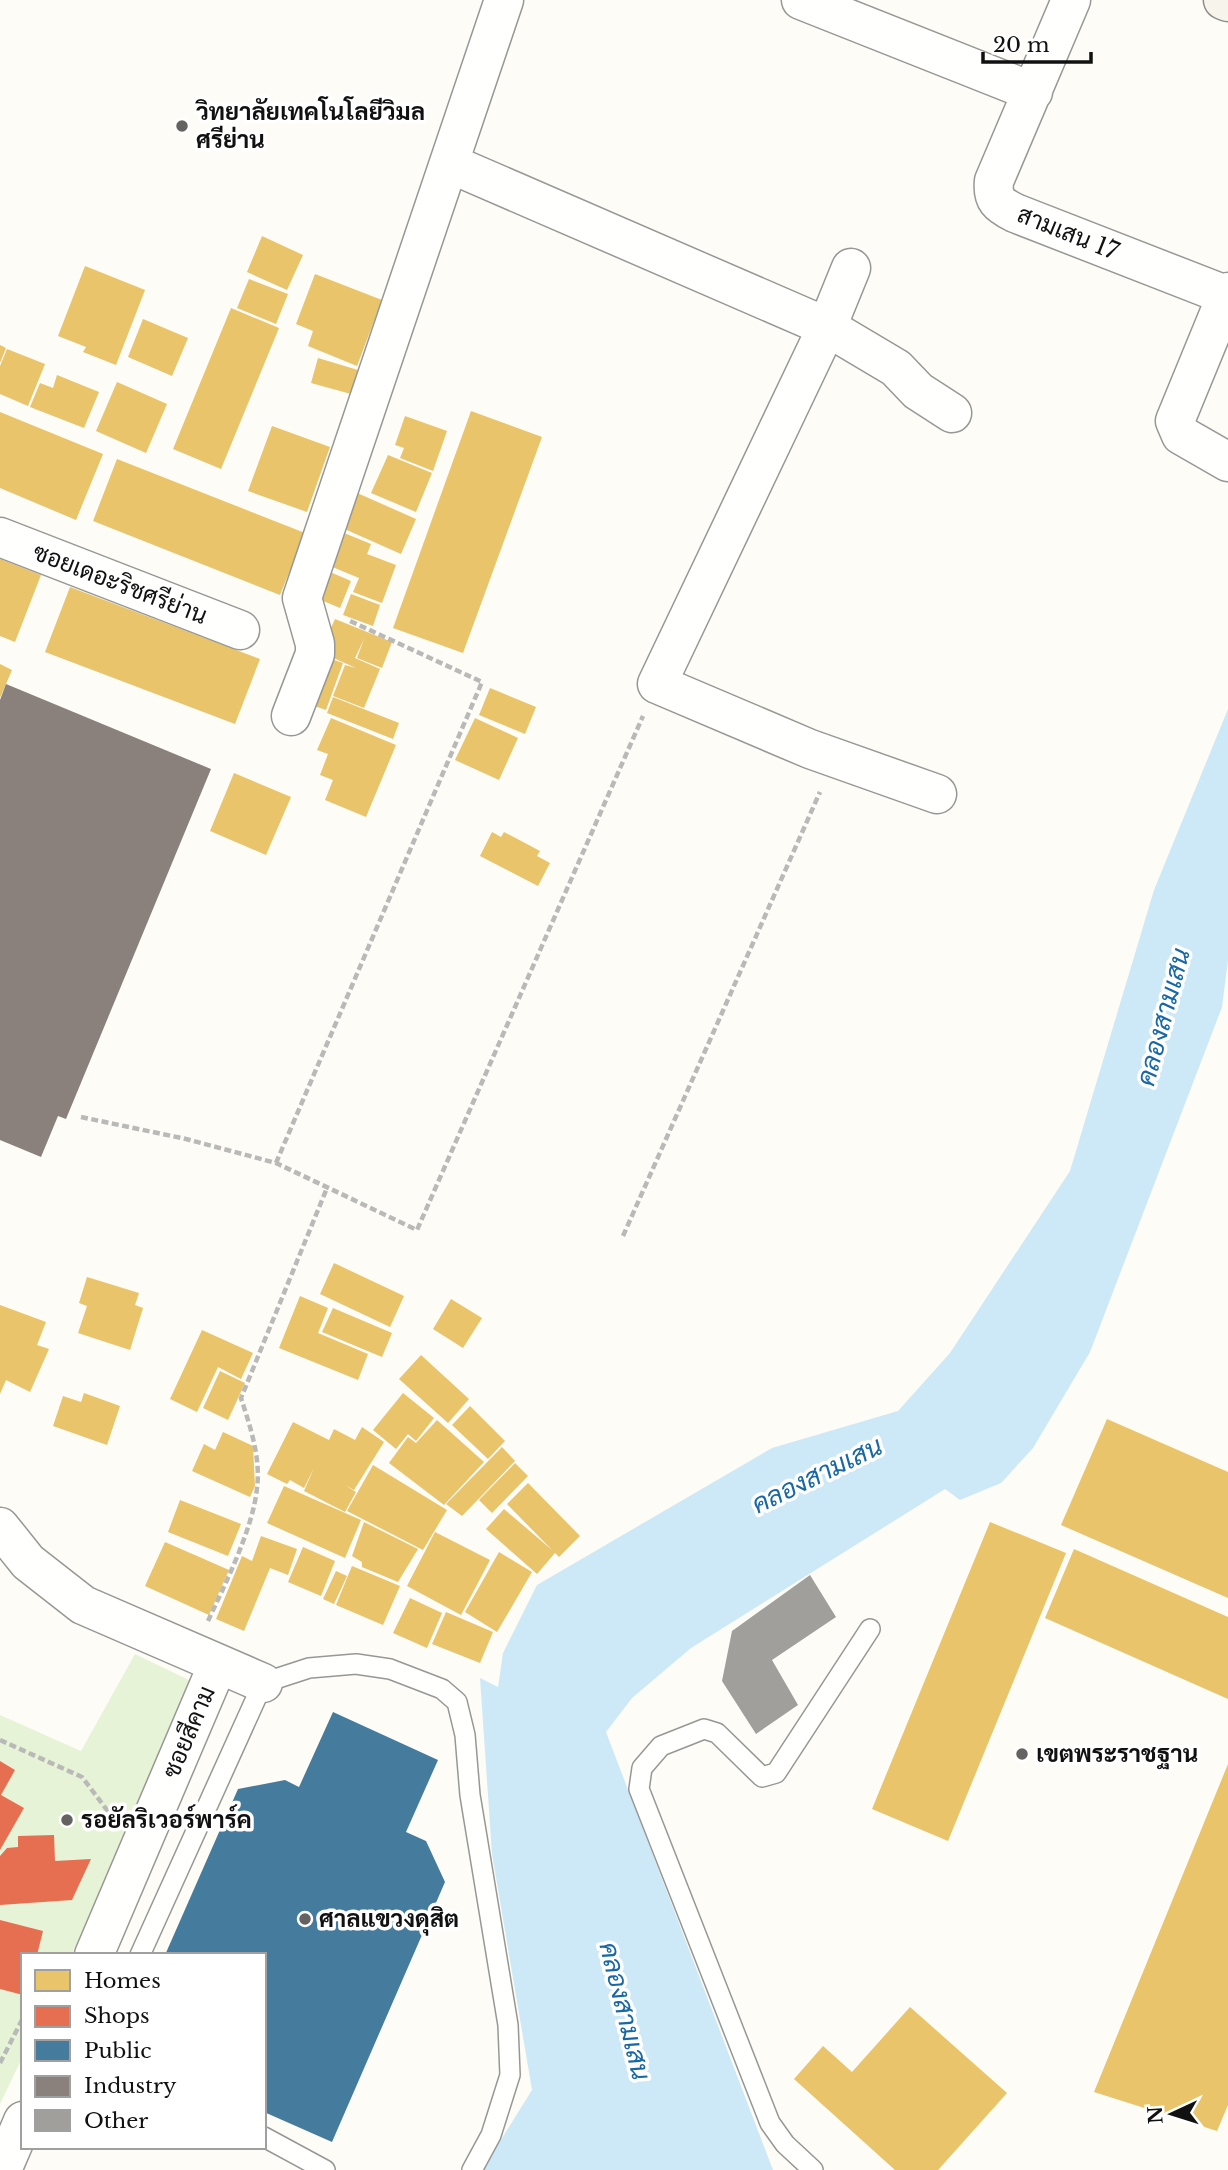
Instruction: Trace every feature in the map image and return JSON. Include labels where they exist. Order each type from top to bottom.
[{"type":"street","points":[[290,716],[315,654],[315,644],[302,598],[451,164],[504,0]]},
{"type":"street","points":[[801,0],[1033,92]]},
{"type":"street","name":"สามเสน 17","points":[[1071,0],[995,181],[993,195],[1000,206],[1227,294]]},
{"type":"street","points":[[451,164],[827,327],[896,368],[918,391],[952,413]]},
{"type":"street","points":[[851,268],[827,327],[657,684],[834,757],[937,794]]},
{"type":"street","points":[[1227,294],[1175,421],[1187,439],[1228,462]]},
{"type":"street","name":"ซอยเดอะริชศรีย่าน","points":[[0,537],[240,631]]},
{"type":"street","name":"ซอยสีคาม","points":[[0,1527],[28,1562],[83,1605],[263,1683]]},
{"type":"street","name":"ซอยสีคาม","points":[[95,1953],[205,1658]]},
{"type":"street","points":[[2,2170],[21,2126]]},
{"type":"lane","points":[[813,2170],[785,2144],[770,2123],[645,1807],[639,1789],[640,1779],[642,1768],[661,1746],[704,1729],[717,1733],[762,1777],[776,1773],[870,1629]]},
{"type":"lane","points":[[141,1953],[263,1683],[309,1668],[356,1664],[390,1669],[442,1689],[457,1702],[465,1735],[470,1795],[508,2025],[510,2075],[491,2135],[472,2170]]},
{"type":"lane","points":[[266,2138],[325,2170]]},
{"type":"path","points":[[276,1163],[482,682],[302,598]]},
{"type":"path","points":[[81,1117],[186,1139],[276,1163],[417,1230],[657,684]]},
{"type":"path","points":[[624,1236],[834,757]]},
{"type":"path","points":[[205,1658],[257,1488],[254,1437],[241,1398],[327,1188]]},
{"type":"path","points":[[0,1740],[82,1776],[110,1814],[108,1826]]},
{"type":"path","points":[[0,2063],[21,2022]]},
{"type":"green space","name":"รอยัลริเวอร์พาร์ค","points":[[135,1654],[199,1685],[72,1953],[21,1953],[21,2060],[0,2104],[0,1715],[81,1751]]},
{"type":"water","name":"คลองสามเสน","points":[[1228,709],[1228,960],[1222,1007],[1090,1352],[1033,1448],[1001,1483],[960,1500],[945,1489],[691,1648],[632,1698],[606,1732],[773,2170],[482,2170],[532,2090],[492,1854],[480,1678],[498,1687],[503,1653],[537,1585],[772,1448],[898,1411],[950,1353],[1070,1171],[1154,890]]},
{"type":"building: Homes","points":[[262,236],[303,255],[287,290],[247,272]]},
{"type":"building: Homes","points":[[85,266],[145,290],[116,365],[83,352],[86,347],[58,336]]},
{"type":"building: Homes","points":[[315,274],[382,300],[357,366],[308,346],[313,331],[296,324]]},
{"type":"building: Homes","points":[[249,279],[288,294],[276,324],[237,308]]},
{"type":"building: Homes","points":[[231,308],[279,328],[221,469],[173,449]]},
{"type":"building: Homes","points":[[143,319],[188,338],[172,376],[128,357]]},
{"type":"building: Homes","points":[[0,345],[6,348],[0,363]]},
{"type":"building: Homes","points":[[7,349],[45,364],[28,406],[0,394],[0,366]]},
{"type":"building: Homes","points":[[318,358],[358,370],[351,394],[311,383]]},
{"type":"building: Homes","points":[[57,375],[99,392],[84,428],[30,407],[40,383],[53,388]]},
{"type":"building: Homes","points":[[117,382],[167,404],[146,453],[96,431]]},
{"type":"building: Homes","points":[[471,411],[542,437],[463,653],[393,628]]},
{"type":"building: Homes","points":[[0,412],[103,454],[76,520],[0,488]]},
{"type":"building: Homes","points":[[405,416],[447,431],[433,471],[400,458],[404,448],[395,445]]},
{"type":"building: Homes","points":[[272,426],[330,447],[307,512],[248,491]]},
{"type":"building: Homes","points":[[388,455],[432,473],[416,512],[371,493]]},
{"type":"building: Homes","points":[[117,459],[305,533],[280,595],[93,521]]},
{"type":"building: Homes","points":[[355,492],[416,519],[401,554],[340,527]]},
{"type":"building: Homes","points":[[332,528],[371,544],[367,554],[396,565],[382,603],[353,592],[359,578],[318,561]]},
{"type":"building: Homes","points":[[0,559],[41,575],[15,642],[0,636]]},
{"type":"building: Homes","points":[[316,566],[351,581],[340,608],[309,595]]},
{"type":"building: Homes","points":[[70,587],[260,659],[235,724],[45,652]]},
{"type":"building: Homes","points":[[351,594],[380,605],[373,626],[343,615]]},
{"type":"building: Homes","points":[[335,619],[392,642],[382,668],[357,658],[364,639],[355,658],[380,669],[364,708],[333,696],[345,665],[356,668],[320,652]]},
{"type":"building: Homes","points":[[320,655],[343,663],[326,710],[303,702]]},
{"type":"building: Homes","points":[[0,664],[12,670],[0,698]]},
{"type":"building: Homes","points":[[490,688],[536,707],[525,734],[479,715]]},
{"type":"building: Homes","points":[[333,697],[399,723],[393,739],[327,713]]},
{"type":"building: Homes","points":[[331,718],[396,745],[366,817],[325,800],[333,780],[320,775],[328,754],[317,750]]},
{"type":"building: Homes","points":[[475,718],[518,738],[499,780],[455,760]]},
{"type":"building: Homes","points":[[234,773],[291,797],[266,855],[210,831]]},
{"type":"building: Homes","points":[[492,832],[501,837],[504,832],[540,851],[537,856],[550,863],[538,886],[480,856]]},
{"type":"building: Homes","points":[[334,1263],[404,1296],[390,1327],[320,1294]]},
{"type":"building: Homes","points":[[87,1277],[139,1293],[135,1305],[143,1308],[130,1350],[78,1333],[87,1306],[79,1303]]},
{"type":"building: Homes","points":[[300,1296],[328,1308],[318,1333],[368,1354],[358,1380],[279,1348]]},
{"type":"building: Homes","points":[[451,1299],[482,1318],[463,1348],[433,1329]]},
{"type":"building: Homes","points":[[0,1305],[46,1322],[37,1345],[49,1349],[30,1392],[6,1380],[0,1394]]},
{"type":"building: Homes","points":[[333,1308],[392,1333],[382,1357],[322,1332]]},
{"type":"building: Homes","points":[[202,1330],[253,1353],[241,1379],[218,1367],[197,1412],[170,1399]]},
{"type":"building: Homes","points":[[421,1355],[469,1399],[448,1423],[399,1379]]},
{"type":"building: Homes","points":[[220,1371],[245,1383],[228,1420],[203,1408]]},
{"type":"building: Homes","points":[[84,1393],[120,1406],[107,1445],[53,1426],[63,1396],[81,1402]]},
{"type":"building: Homes","points":[[403,1393],[434,1418],[416,1441],[408,1434],[396,1449],[373,1430]]},
{"type":"building: Homes","points":[[470,1406],[505,1441],[488,1459],[452,1425]]},
{"type":"building: Homes","points":[[1107,1419],[1228,1472],[1228,1598],[1061,1525]]},
{"type":"building: Homes","points":[[437,1420],[484,1462],[444,1505],[389,1463],[408,1437],[416,1443]]},
{"type":"building: Homes","points":[[293,1422],[329,1440],[334,1429],[355,1440],[362,1427],[384,1442],[354,1490],[345,1485],[356,1492],[345,1512],[304,1491],[314,1468],[304,1488],[290,1480],[287,1484],[267,1474]]},
{"type":"building: Homes","points":[[223,1432],[253,1446],[255,1486],[250,1497],[192,1471],[204,1444],[215,1450]]},
{"type":"building: Homes","points":[[502,1447],[515,1461],[462,1516],[446,1504]]},
{"type":"building: Homes","points":[[515,1463],[528,1476],[492,1513],[479,1500]]},
{"type":"building: Homes","points":[[373,1465],[447,1510],[423,1550],[347,1511]]},
{"type":"building: Homes","points":[[528,1483],[580,1536],[559,1557],[555,1553],[537,1574],[486,1529],[504,1509],[552,1550],[507,1504]]},
{"type":"building: Homes","points":[[284,1486],[361,1520],[345,1558],[267,1523]]},
{"type":"building: Homes","points":[[180,1500],[241,1524],[228,1556],[168,1532]]},
{"type":"building: Homes","points":[[364,1522],[418,1549],[398,1582],[362,1567],[362,1562],[352,1556]]},
{"type":"building: Homes","points":[[990,1522],[1066,1553],[948,1841],[872,1809]]},
{"type":"building: Homes","points":[[435,1532],[490,1560],[461,1615],[407,1586]]},
{"type":"building: Homes","points":[[261,1536],[297,1549],[288,1575],[270,1568],[244,1631],[216,1619],[242,1556],[252,1561]]},
{"type":"building: Homes","points":[[165,1542],[229,1570],[209,1615],[145,1586]]},
{"type":"building: Homes","points":[[303,1547],[335,1561],[321,1596],[288,1582]]},
{"type":"building: Homes","points":[[1074,1549],[1228,1617],[1228,1699],[1045,1618]]},
{"type":"building: Homes","points":[[499,1552],[532,1572],[497,1632],[465,1612]]},
{"type":"building: Homes","points":[[352,1566],[400,1586],[383,1625],[336,1605]]},
{"type":"building: Homes","points":[[336,1571],[347,1576],[334,1604],[323,1599]]},
{"type":"building: Homes","points":[[410,1598],[442,1613],[427,1648],[393,1633]]},
{"type":"building: Homes","points":[[446,1612],[493,1632],[480,1663],[432,1644]]},
{"type":"building: Homes","points":[[1228,1764],[1228,2105],[1217,2131],[1094,2092]]},
{"type":"building: Homes","points":[[910,2007],[1007,2093],[938,2170],[895,2170],[794,2079],[823,2046],[852,2072]]},
{"type":"building: Shops","points":[[0,1761],[15,1770],[1,1795],[24,1808],[0,1850]]},
{"type":"building: Shops","points":[[54,1835],[55,1861],[91,1859],[72,1900],[0,1905],[0,1856],[7,1848],[18,1847],[18,1836]]},
{"type":"building: Shops","points":[[0,1920],[43,1931],[38,1953],[21,1953],[21,1994],[0,1989]]},
{"type":"building: Public","name":"ศาลแขวงดุสิต","points":[[333,1712],[438,1760],[406,1832],[426,1841],[445,1882],[332,2142],[266,2113],[266,1953],[166,1953],[238,1789],[285,1780],[299,1787]]},
{"type":"building: Industry","points":[[6,684],[211,769],[66,1119],[58,1116],[41,1157],[0,1140],[0,700]]},
{"type":"building: Other","points":[[810,1575],[836,1617],[772,1660],[798,1705],[756,1734],[722,1681],[732,1631]]},
{"type":"place","name":"วิทยาลัยเทคโนโลยีวิมล ศรีย่าน","points":[[182,126]]},
{"type":"place","name":"เขตพระราชฐาน","points":[[1022,1754]]},
{"type":"place","name":"รอยัลริเวอร์พาร์ค","points":[[67,1820]]},
{"type":"place","name":"ศาลแขวงดุสิต","points":[[305,1919]]}]
